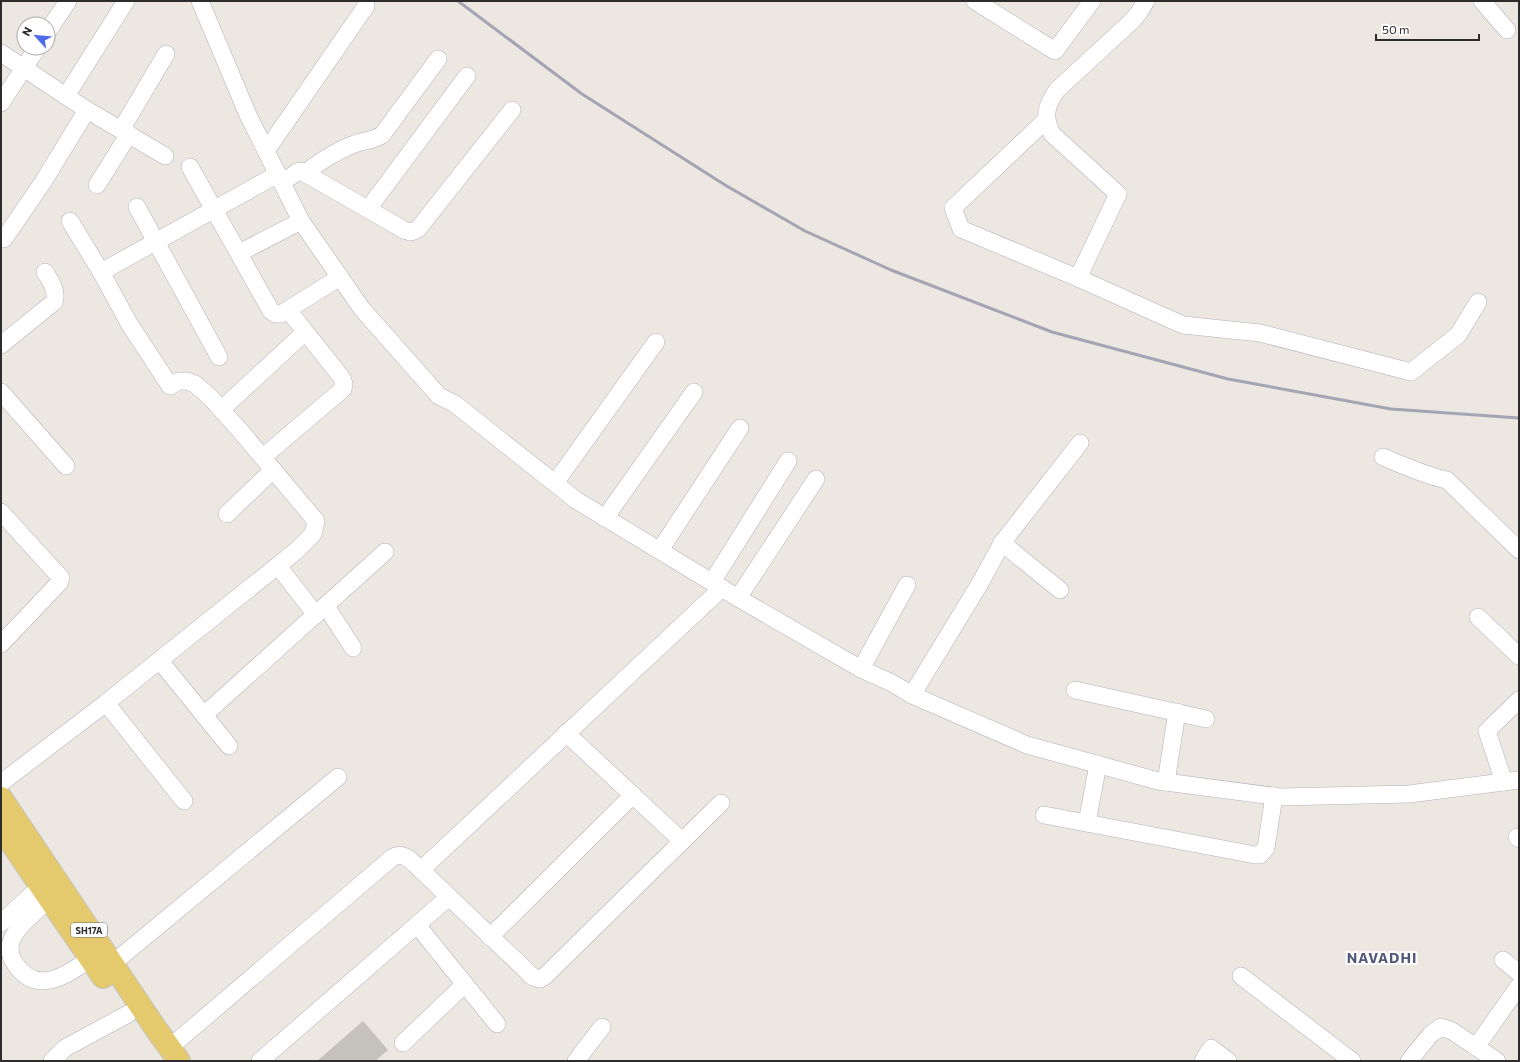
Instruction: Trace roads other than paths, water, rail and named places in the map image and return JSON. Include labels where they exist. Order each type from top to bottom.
[{"type":"main road","name":"SH17A","points":[[1,798],[51,892],[90,959],[128,1014],[169,1057]]},
{"type":"main road","name":"SH17A","points":[[1,828],[51,892],[112,964],[169,1057]]},
{"type":"street","points":[[56,19],[68,1]]},
{"type":"street","points":[[66,96],[126,1]]},
{"type":"street","points":[[200,1],[248,115],[301,221],[362,309],[440,396],[455,404],[576,500],[738,598],[861,669],[892,683],[912,695],[1027,745],[1166,782],[1274,796],[1409,794],[1511,781],[1487,731],[1519,700]]},
{"type":"street","points":[[975,1],[1055,51],[1092,1]]},
{"type":"street","points":[[1078,278],[1118,194],[1052,134],[1046,120],[1046,112],[1050,100],[1057,90],[1133,20],[1146,1]]},
{"type":"street","points":[[1482,1],[1507,30]]},
{"type":"street","points":[[266,151],[366,6]]},
{"type":"street","points":[[1,54],[87,110],[165,156]]},
{"type":"street","points":[[97,185],[166,54]]},
{"type":"street","points":[[1,103],[32,56]]},
{"type":"street","points":[[305,173],[331,155],[353,145],[382,136],[438,59]]},
{"type":"street","points":[[368,209],[467,76]]},
{"type":"street","points":[[1,239],[4,239],[43,182],[87,110]]},
{"type":"street","points":[[101,272],[214,209],[280,178],[301,171],[404,230],[411,232],[418,229],[512,110]]},
{"type":"street","points":[[1046,120],[953,208],[961,229],[1078,278],[1183,325],[1260,333],[1411,372],[1458,334],[1478,302]]},
{"type":"street","points":[[190,167],[271,310],[275,314],[281,314],[340,277]]},
{"type":"street","points":[[137,207],[219,357]]},
{"type":"street","points":[[1,783],[106,704],[278,566],[313,534],[316,521],[222,409],[195,384],[187,381],[179,381],[170,386],[130,325],[101,272],[70,221]]},
{"type":"street","points":[[239,254],[301,221]]},
{"type":"street","points":[[1,346],[54,302],[56,297],[55,290],[45,272]]},
{"type":"street","points":[[262,457],[343,389],[344,384],[342,378],[288,310]]},
{"type":"street","points":[[222,409],[305,332]]},
{"type":"street","points":[[555,483],[656,342]]},
{"type":"street","points":[[1,392],[66,466]]},
{"type":"street","points":[[605,518],[694,392]]},
{"type":"street","points":[[660,550],[740,428]]},
{"type":"street","points":[[912,695],[979,585],[1002,543],[1080,443]]},
{"type":"street","points":[[1383,457],[1418,472],[1447,480],[1519,550]]},
{"type":"street","points":[[421,870],[566,733],[717,585],[788,461]]},
{"type":"street","points":[[228,514],[273,470]]},
{"type":"street","points":[[738,598],[816,479]]},
{"type":"street","points":[[1,512],[61,578],[59,583],[1,644]]},
{"type":"street","points":[[1002,543],[1060,590]]},
{"type":"street","points":[[204,715],[385,552]]},
{"type":"street","points":[[278,566],[321,610],[353,648]]},
{"type":"street","points":[[861,669],[907,585]]},
{"type":"street","points":[[1478,617],[1519,656]]},
{"type":"street","points":[[160,661],[229,746]]},
{"type":"street","points":[[1075,690],[1206,719]]},
{"type":"street","points":[[106,704],[184,802]]},
{"type":"street","points":[[1166,782],[1177,712]]},
{"type":"street","points":[[566,733],[682,841]]},
{"type":"street","points":[[1087,823],[1098,764]]},
{"type":"street","points":[[112,964],[338,777]]},
{"type":"street","points":[[490,937],[633,795]]},
{"type":"street","points":[[1044,815],[1260,855],[1266,848],[1274,796]]},
{"type":"street","points":[[169,1057],[398,854],[402,854],[421,870],[533,977],[540,979],[721,803]]},
{"type":"street","points":[[1,923],[51,892]]},
{"type":"street","points":[[51,892],[13,936],[10,946],[10,954],[13,961],[18,969],[34,981],[48,981],[61,977],[90,959]]},
{"type":"street","points":[[260,1061],[449,897]]},
{"type":"street","points":[[417,925],[497,1024]]},
{"type":"street","points":[[1503,960],[1519,973]]},
{"type":"street","points":[[1241,976],[1352,1061]]},
{"type":"street","points":[[403,1042],[465,984]]},
{"type":"street","points":[[1476,1047],[1519,986]]},
{"type":"street","points":[[52,1061],[65,1048],[128,1014]]},
{"type":"street","points":[[576,1061],[602,1027]]},
{"type":"street","points":[[1409,1061],[1431,1034],[1441,1027],[1452,1031],[1497,1061]]},
{"type":"street","points":[[1203,1061],[1211,1048],[1228,1061]]},
{"type":"railway","points":[[458,1],[582,94],[725,185],[805,231],[891,270],[1052,332],[1228,379],[1391,409],[1519,418]]},
{"type":"district","name":"NAVADHI","points":[[1382,957]]}]
